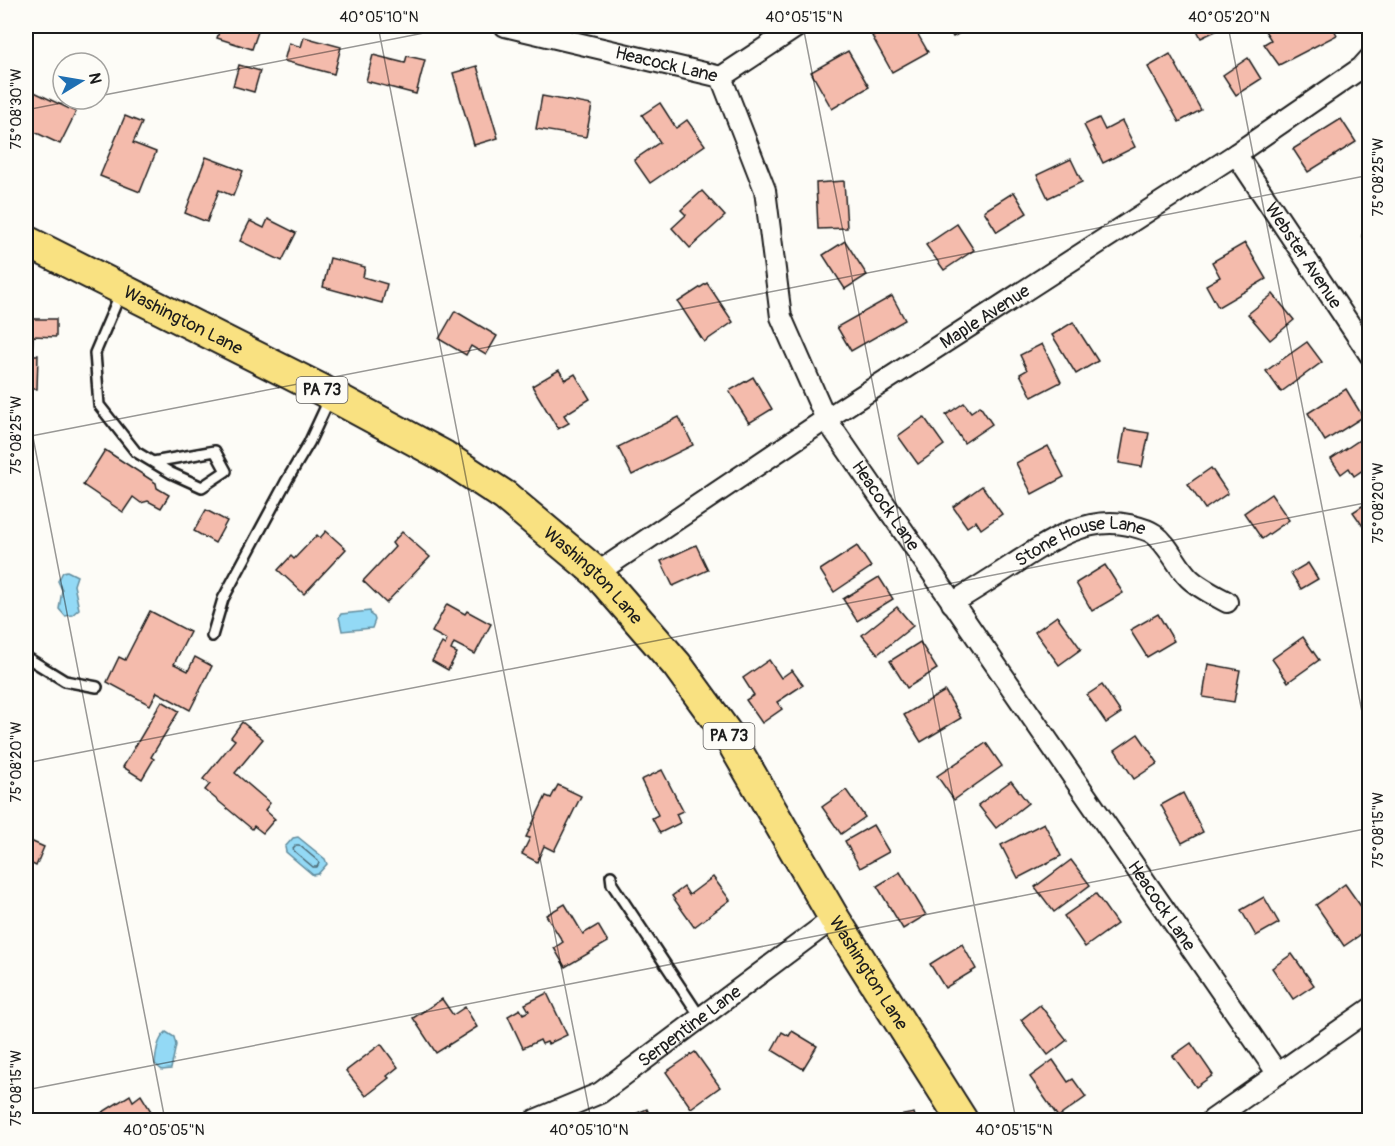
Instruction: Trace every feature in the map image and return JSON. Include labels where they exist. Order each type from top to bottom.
[{"type":"main road","name":"Washington Lane","points":[[26,241],[331,395],[444,456],[505,496],[597,573],[677,665],[728,735],[834,918],[962,1120]]},
{"type":"street","name":"Heacock Lane","points":[[505,26],[721,77],[765,190],[781,317],[826,419],[1278,1074]]},
{"type":"street","points":[[721,77],[798,26]]},
{"type":"street","name":"Maple Avenue","points":[[597,573],[826,419],[1236,154],[1361,68],[1370,58]]},
{"type":"street","name":"Webster Avenue","points":[[1236,154],[1370,355]]},
{"type":"street","name":"Stone House Lane","points":[[952,603],[1054,538],[1087,526],[1105,523],[1123,523],[1154,534],[1189,578],[1227,602]]},
{"type":"street","name":"Serpentine Lane","points":[[536,1120],[600,1093],[834,918]]},
{"type":"street","points":[[1212,1120],[1370,1009]]},
{"type":"lane","points":[[122,290],[95,353],[99,405],[136,452],[171,473],[202,487],[226,471],[215,451],[153,462]]},
{"type":"lane","points":[[212,636],[223,598],[309,443],[331,395]]},
{"type":"lane","points":[[26,657],[65,681],[97,687]]},
{"type":"lane","points":[[611,876],[612,884],[701,1018]]},
{"type":"water","points":[[67,571],[77,576],[74,585],[79,609],[72,615],[65,616],[59,609],[62,590],[58,581],[63,572]]},
{"type":"water","points":[[370,611],[375,620],[372,628],[342,631],[339,617],[341,614]]},
{"type":"water","points":[[298,837],[325,859],[327,864],[318,874],[313,875],[286,852],[285,847],[293,838]]},
{"type":"water","points":[[166,1032],[174,1037],[176,1045],[171,1069],[162,1070],[155,1064],[155,1060],[159,1043]]},
{"type":"building","points":[[221,26],[260,26],[252,49],[217,38]]},
{"type":"building","points":[[891,26],[913,26],[928,52],[892,72],[872,36]]},
{"type":"building","points":[[947,26],[972,26],[953,37]]},
{"type":"building","points":[[1195,26],[1226,26],[1201,38]]},
{"type":"building","points":[[1262,26],[1332,26],[1337,35],[1279,65],[1264,44],[1271,40]]},
{"type":"building","points":[[304,37],[341,47],[334,74],[284,61],[289,43],[301,47]]},
{"type":"building","points":[[848,51],[869,87],[832,109],[811,72]]},
{"type":"building","points":[[1170,54],[1201,110],[1179,122],[1148,67]]},
{"type":"building","points":[[373,55],[405,63],[407,56],[425,60],[416,94],[366,81]]},
{"type":"building","points":[[1248,58],[1261,79],[1236,95],[1223,75]]},
{"type":"building","points":[[239,65],[260,71],[254,92],[233,86]]},
{"type":"building","points":[[477,66],[498,138],[474,145],[453,73]]},
{"type":"building","points":[[26,88],[51,100],[51,111],[76,112],[60,144],[26,128]]},
{"type":"building","points":[[542,96],[592,105],[586,137],[536,129]]},
{"type":"building","points":[[660,103],[676,128],[687,120],[705,145],[650,183],[634,160],[660,142],[642,115]]},
{"type":"building","points":[[125,116],[142,123],[133,143],[156,152],[140,192],[100,176]]},
{"type":"building","points":[[1099,118],[1105,130],[1122,121],[1135,147],[1103,163],[1084,125]]},
{"type":"building","points":[[1341,119],[1356,142],[1308,172],[1293,149]]},
{"type":"building","points":[[206,157],[243,171],[233,196],[219,190],[207,222],[185,213]]},
{"type":"building","points":[[1071,159],[1082,182],[1048,198],[1037,175]]},
{"type":"building","points":[[844,181],[847,228],[818,229],[816,183]]},
{"type":"building","points":[[702,191],[725,216],[690,248],[672,228],[686,215],[681,210]]},
{"type":"building","points":[[1014,192],[1027,213],[997,232],[984,211]]},
{"type":"building","points":[[268,219],[296,233],[282,261],[240,241],[250,221],[264,228]]},
{"type":"building","points":[[957,224],[974,250],[944,270],[926,245]]},
{"type":"building","points":[[1370,231],[1370,250],[1362,235]]},
{"type":"building","points":[[845,241],[867,275],[845,289],[823,255]]},
{"type":"building","points":[[1245,243],[1266,279],[1218,307],[1206,285],[1220,277],[1212,262]]},
{"type":"building","points":[[330,258],[365,267],[363,277],[387,284],[382,303],[323,287]]},
{"type":"building","points":[[707,283],[733,322],[704,342],[678,302]]},
{"type":"building","points":[[1273,294],[1294,320],[1270,340],[1248,314]]},
{"type":"building","points":[[892,296],[905,320],[851,351],[837,327]]},
{"type":"building","points":[[455,311],[497,336],[486,355],[471,346],[466,355],[439,339]]},
{"type":"building","points":[[26,319],[56,319],[56,337],[33,336],[32,355],[38,355],[37,389],[26,389]]},
{"type":"building","points":[[1073,322],[1098,361],[1076,374],[1052,335]]},
{"type":"building","points":[[1307,342],[1322,362],[1281,392],[1266,371]]},
{"type":"building","points":[[1042,344],[1061,382],[1032,397],[1020,374],[1027,370],[1020,355]]},
{"type":"building","points":[[559,370],[565,380],[575,374],[590,399],[564,415],[569,423],[558,429],[532,386]]},
{"type":"building","points":[[753,377],[772,409],[749,423],[729,391]]},
{"type":"building","points":[[1346,389],[1363,417],[1325,441],[1308,413]]},
{"type":"building","points":[[964,403],[971,412],[980,406],[992,424],[964,443],[946,415]]},
{"type":"building","points":[[679,417],[693,445],[632,475],[618,447]]},
{"type":"building","points":[[924,417],[944,445],[918,464],[898,436]]},
{"type":"building","points":[[1125,429],[1149,433],[1142,467],[1119,463]]},
{"type":"building","points":[[1370,433],[1370,465],[1354,476],[1349,468],[1341,474],[1331,459]]},
{"type":"building","points":[[1048,446],[1064,477],[1032,494],[1016,463]]},
{"type":"building","points":[[105,450],[156,483],[157,488],[169,495],[161,508],[148,501],[141,503],[133,497],[123,512],[83,485]]},
{"type":"building","points":[[1211,468],[1228,493],[1205,509],[1188,484]]},
{"type":"building","points":[[982,486],[1002,514],[981,529],[976,521],[967,527],[953,507]]},
{"type":"building","points":[[1271,494],[1289,520],[1262,539],[1244,513]]},
{"type":"building","points":[[1370,501],[1370,530],[1367,532],[1353,512]]},
{"type":"building","points":[[206,510],[227,521],[215,543],[194,531]]},
{"type":"building","points":[[326,531],[346,549],[304,594],[278,570],[291,556],[294,559],[317,535],[320,538]]},
{"type":"building","points":[[402,532],[430,557],[386,603],[363,581],[395,547],[392,543]]},
{"type":"building","points":[[696,545],[708,570],[673,586],[661,561]]},
{"type":"building","points":[[857,546],[871,567],[834,592],[820,570]]},
{"type":"building","points":[[1308,563],[1318,579],[1301,589],[1291,573]]},
{"type":"building","points":[[1105,565],[1123,593],[1092,611],[1076,583]]},
{"type":"building","points":[[879,577],[893,599],[857,621],[843,599]]},
{"type":"building","points":[[447,604],[465,614],[467,611],[491,624],[475,654],[454,643],[451,650],[457,653],[448,670],[432,661],[442,643],[445,645],[447,640],[432,632]]},
{"type":"building","points":[[897,607],[913,626],[878,654],[862,635]]},
{"type":"building","points":[[150,611],[190,632],[174,664],[188,671],[195,657],[212,666],[190,710],[157,692],[150,705],[107,682],[119,657],[125,660]]},
{"type":"building","points":[[1158,614],[1174,641],[1147,657],[1130,630]]},
{"type":"building","points":[[1057,616],[1081,649],[1059,665],[1035,632]]},
{"type":"building","points":[[1303,637],[1319,660],[1288,682],[1272,659]]},
{"type":"building","points":[[920,642],[937,669],[907,688],[890,661]]},
{"type":"building","points":[[769,660],[781,678],[792,670],[803,685],[777,702],[782,709],[762,723],[746,700],[754,695],[743,678]]},
{"type":"building","points":[[1208,664],[1240,670],[1234,702],[1203,697]]},
{"type":"building","points":[[1102,685],[1121,713],[1106,723],[1087,695]]},
{"type":"building","points":[[945,691],[961,718],[921,742],[904,715]]},
{"type":"building","points":[[162,701],[179,711],[151,757],[154,759],[142,779],[123,767]]},
{"type":"building","points":[[242,722],[263,739],[235,773],[270,803],[265,810],[275,819],[263,833],[254,826],[252,829],[205,790],[210,784],[203,779],[235,740],[231,737]]},
{"type":"building","points":[[1138,734],[1158,763],[1134,779],[1115,750]]},
{"type":"building","points":[[986,743],[1002,766],[954,800],[937,776]]},
{"type":"building","points":[[662,770],[683,811],[676,814],[680,823],[660,833],[652,818],[658,815],[641,780]]},
{"type":"building","points":[[1011,781],[1028,803],[996,828],[978,805]]},
{"type":"building","points":[[558,785],[581,796],[554,851],[544,846],[537,862],[522,854],[530,838],[526,837],[546,796],[551,798]]},
{"type":"building","points":[[846,790],[865,817],[841,834],[822,807]]},
{"type":"building","points":[[1183,793],[1203,832],[1182,843],[1161,805]]},
{"type":"building","points":[[1044,823],[1061,856],[1018,878],[1001,845]]},
{"type":"building","points":[[873,825],[889,852],[860,868],[845,841]]},
{"type":"building","points":[[26,839],[44,847],[36,866],[26,861]]},
{"type":"building","points":[[1071,860],[1090,885],[1054,912],[1035,887]]},
{"type":"building","points":[[900,872],[926,915],[903,929],[877,886]]},
{"type":"building","points":[[713,877],[730,900],[694,927],[672,896],[684,887],[689,895]]},
{"type":"building","points":[[1345,884],[1370,919],[1370,928],[1344,946],[1316,905]]},
{"type":"building","points":[[1096,894],[1117,924],[1085,947],[1064,916]]},
{"type":"building","points":[[1264,897],[1279,923],[1256,936],[1241,910]]},
{"type":"building","points":[[565,904],[583,934],[598,925],[608,942],[565,967],[554,948],[563,942],[546,915]]},
{"type":"building","points":[[962,944],[976,969],[945,988],[930,964]]},
{"type":"building","points":[[1292,954],[1314,985],[1293,999],[1272,968]]},
{"type":"building","points":[[547,993],[567,1035],[548,1044],[547,1042],[542,1044],[540,1040],[523,1048],[508,1016],[520,1009],[523,1014],[529,1011],[525,1004]]},
{"type":"building","points":[[442,999],[453,1015],[465,1007],[477,1027],[436,1053],[413,1018]]},
{"type":"building","points":[[1040,1005],[1067,1040],[1048,1055],[1021,1020]]},
{"type":"building","points":[[792,1031],[817,1046],[803,1069],[772,1050],[782,1032],[789,1036]]},
{"type":"building","points":[[1191,1043],[1213,1075],[1196,1087],[1173,1056]]},
{"type":"building","points":[[381,1044],[398,1067],[387,1076],[389,1078],[366,1096],[346,1071]]},
{"type":"building","points":[[695,1052],[720,1087],[691,1108],[666,1072]]},
{"type":"building","points":[[1053,1060],[1068,1082],[1073,1079],[1086,1097],[1058,1117],[1030,1077]]},
{"type":"building","points":[[130,1095],[133,1101],[141,1095],[154,1116],[147,1120],[90,1120]]},
{"type":"building","points":[[647,1109],[652,1120],[621,1120]]},
{"type":"building","points":[[914,1113],[916,1120],[877,1120]]}]
